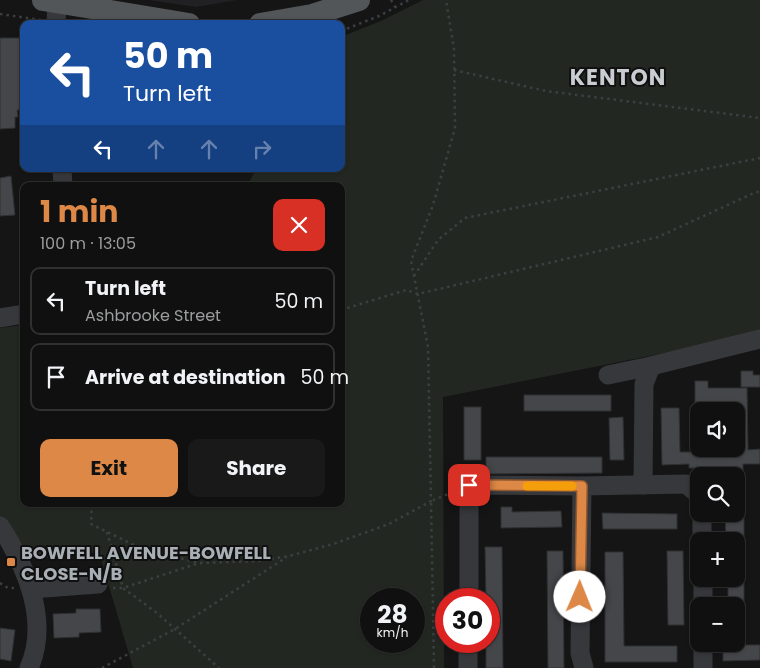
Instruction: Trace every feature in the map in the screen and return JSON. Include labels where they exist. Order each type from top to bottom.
[{"type":"main road","points":[[286,20],[312,16],[358,0]]},
{"type":"main road","points":[[53,12],[144,20]]},
{"type":"street","points":[[0,318],[20,315]]},
{"type":"street","points":[[608,375],[760,339]]},
{"type":"street","points":[[643,485],[644,384],[652,366]]},
{"type":"street","points":[[468,588],[469,485],[582,486],[686,484],[690,488]]},
{"type":"street","points":[[582,486],[580,653],[584,668]]},
{"type":"street","points":[[0,526],[6,549],[31,589],[36,611],[38,628],[33,658],[29,668]]},
{"type":"street","points":[[31,589],[98,584]]},
{"type":"street","points":[[703,652],[703,668]]},
{"type":"street","points":[[468,653],[468,668]]},
{"type":"path","points":[[391,0],[395,7]]},
{"type":"path","points":[[345,29],[409,0]]},
{"type":"path","points":[[434,668],[428,347],[411,261],[433,205],[455,128],[454,49],[446,0]]},
{"type":"path","points":[[0,14],[53,12]]},
{"type":"path","points":[[454,70],[546,91],[760,118]]},
{"type":"path","points":[[414,276],[438,240],[465,218],[760,158]]},
{"type":"path","points":[[345,309],[406,290],[418,294],[658,237],[756,192],[760,192]]},
{"type":"path","points":[[98,584],[104,588],[123,588],[199,563],[258,561],[289,556],[333,544],[389,524],[431,501],[469,485]]},
{"type":"path","points":[[92,507],[91,524],[138,547],[199,563]]},
{"type":"path","points":[[107,532],[123,588],[157,613],[219,668]]},
{"type":"path","points":[[102,668],[175,629],[289,556]]},
{"type":"shaded area","points":[[149,0],[237,0],[196,7]]},
{"type":"shaded area","points":[[423,0],[760,0],[760,334],[443,397],[444,588],[435,588],[435,653],[444,653],[444,668],[133,668],[99,552],[28,560],[0,517],[0,328],[20,326],[20,507],[345,507],[345,182],[249,182],[254,172],[345,172],[345,35],[381,21]]},
{"type":"building","points":[[0,38],[20,38],[20,110],[17,110],[18,117],[15,117],[15,128],[0,129]]},
{"type":"building","points":[[11,176],[15,215],[0,216],[0,178]]},
{"type":"building","points":[[741,371],[753,371],[753,375],[760,375],[760,387],[741,387]]},
{"type":"building","points":[[695,381],[708,381],[708,388],[747,388],[748,450],[760,449],[760,464],[743,464],[743,467],[690,468],[689,464],[662,465],[661,408],[679,408],[680,452],[690,452],[690,457],[745,457],[745,402],[695,402]]},
{"type":"building","points":[[524,395],[611,395],[611,411],[524,411]]},
{"type":"building","points":[[464,407],[481,407],[481,460],[464,460]]},
{"type":"building","points":[[623,417],[624,460],[610,460],[609,418]]},
{"type":"building","points":[[486,457],[602,457],[602,473],[486,474]]},
{"type":"building","points":[[501,507],[512,507],[512,512],[561,511],[562,527],[501,528]]},
{"type":"building","points":[[602,513],[677,514],[677,529],[603,529]]},
{"type":"building","points":[[725,522],[744,522],[744,532],[726,532]]},
{"type":"building","points":[[485,547],[502,547],[503,668],[486,668],[486,653],[500,653],[500,588],[486,588]]},
{"type":"building","points":[[547,551],[563,551],[564,668],[548,668]]},
{"type":"building","points":[[667,551],[683,551],[684,625],[668,625]]},
{"type":"building","points":[[605,552],[623,552],[624,646],[677,646],[677,662],[605,662]]},
{"type":"building","points":[[728,587],[744,587],[744,597],[728,597]]},
{"type":"building","points":[[76,609],[100,609],[101,632],[79,633],[79,637],[54,638],[53,614],[76,613]]},
{"type":"building","points":[[0,628],[15,630],[11,661],[0,659]]},
{"type":"building","points":[[745,645],[760,645],[760,660],[723,661],[723,652],[745,652]]},
{"type":"slow traffic","points":[[527,486],[572,486]]},
{"type":"place","name":"BOWFELL AVENUE-BOWFELL CLOSE-N/B","points":[[11,562]]},
{"type":"district","name":"KENTON","points":[[618,77]]},
{"type":"route","points":[[469,485],[582,486],[580,597]]}]
